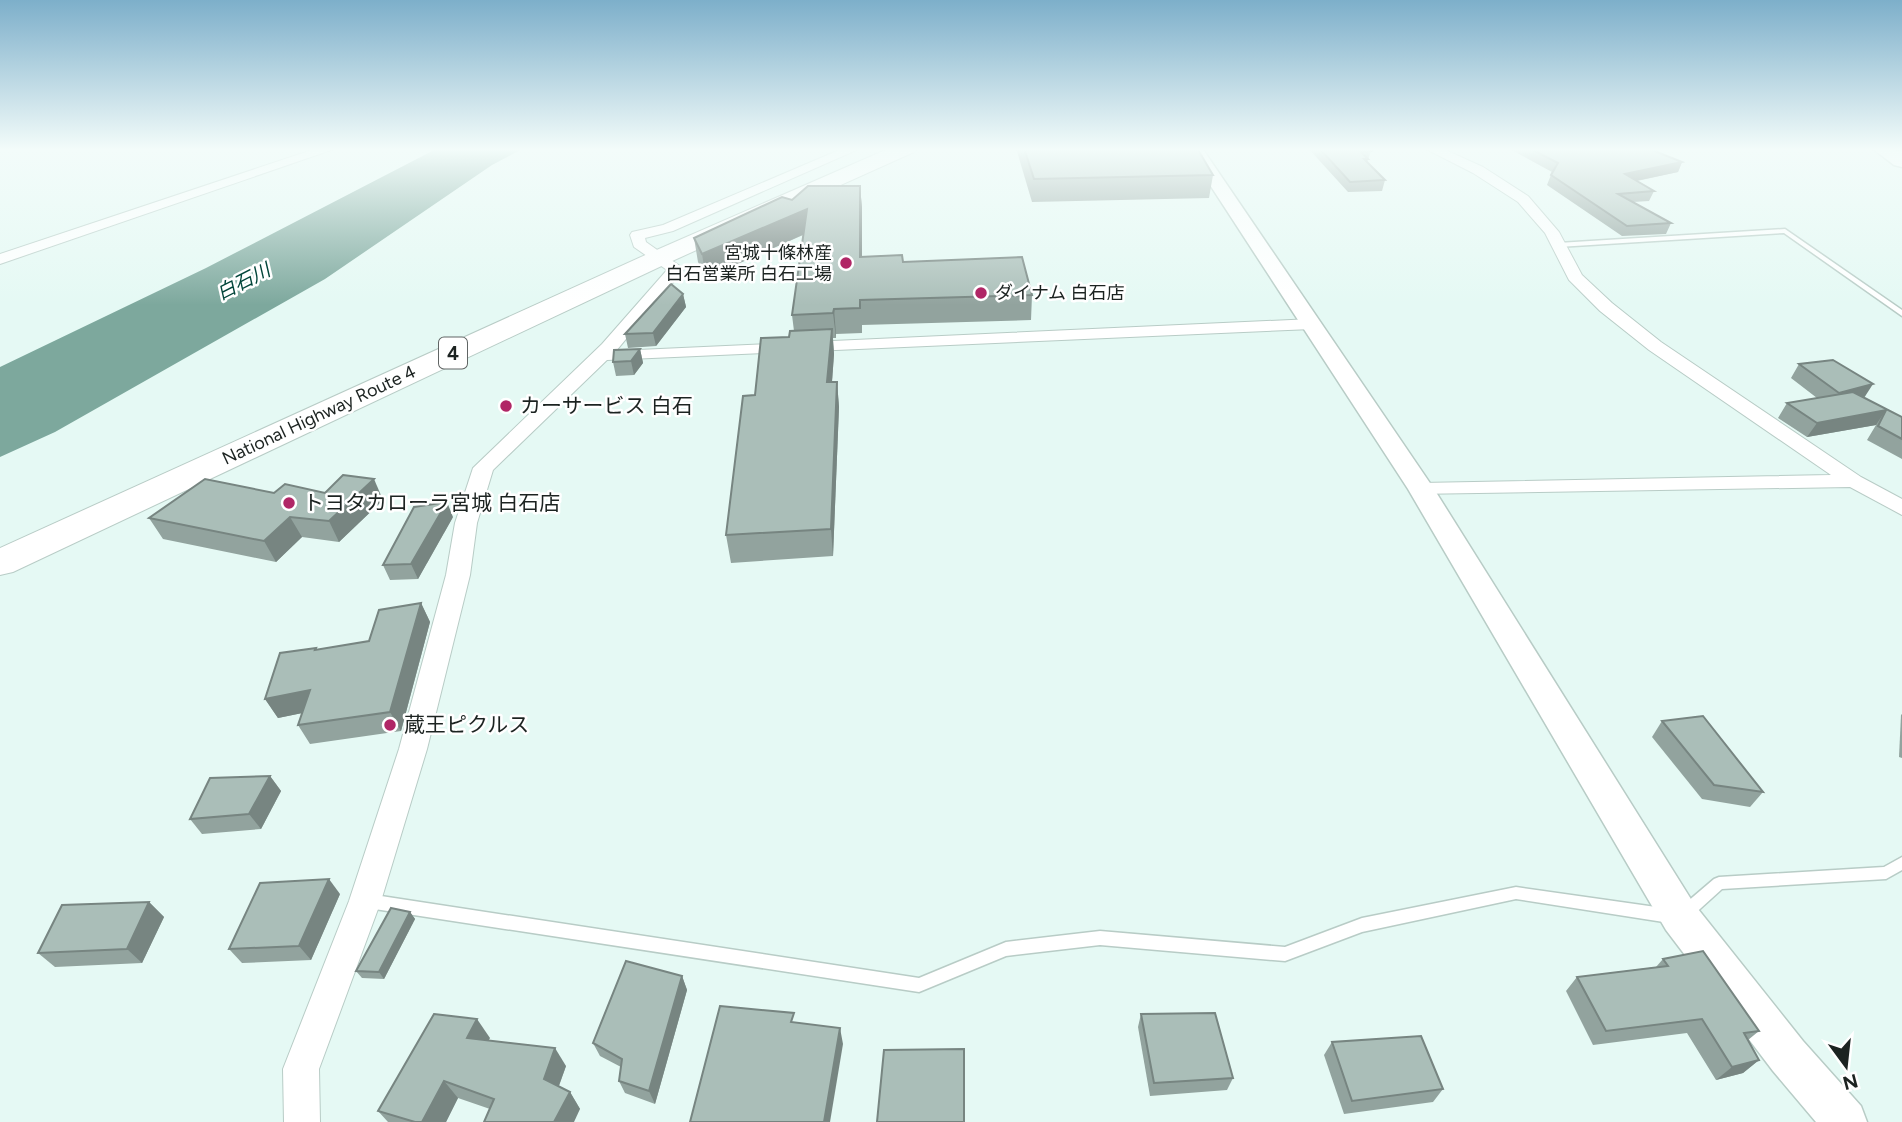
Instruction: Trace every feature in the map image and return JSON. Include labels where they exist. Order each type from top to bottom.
[{"type":"highway","name":"National Highway Route 4","points":[[0,563],[765,200]]},
{"type":"highway","name":"National Highway Route 4","points":[[0,541],[440,339],[781,200]]},
{"type":"street","points":[[0,259],[175,200]]},
{"type":"street","points":[[302,1122],[301,1069],[365,901],[413,749],[458,575],[466,523],[483,468],[599,357],[662,289],[676,269],[639,244],[637,235],[668,228],[733,200]]},
{"type":"street","points":[[1229,200],[1421,489],[1680,918],[1788,1056],[1845,1122]]},
{"type":"street","points":[[1525,200],[1552,232],[1575,277],[1616,315],[1655,346],[1854,481],[1897,501]]},
{"type":"street","points":[[599,357],[1312,324]]},
{"type":"street","points":[[1421,489],[1854,481]]},
{"type":"lane","points":[[1558,245],[1785,231],[1902,314]]},
{"type":"lane","points":[[365,901],[919,985],[1006,949],[1100,938],[1285,954],[1362,925],[1516,893],[1680,918],[1719,883],[1886,873],[1902,863]]},
{"type":"water","name":"白石川","points":[[337,200],[440,200],[325,279],[55,432],[0,457],[0,367],[206,268]]},
{"type":"building","points":[[775,200],[860,200],[860,257],[902,255],[903,262],[1022,257],[1032,295],[860,300],[860,308],[834,309],[833,313],[792,315],[807,209],[702,254],[694,238]]},
{"type":"building","points":[[1589,200],[1630,200],[1671,223],[1627,226]]},
{"type":"building","points":[[671,284],[683,294],[653,333],[625,334]]},
{"type":"building","points":[[832,329],[827,382],[837,382],[831,529],[726,535],[743,396],[755,395],[761,338],[789,337],[790,331]]},
{"type":"building","points":[[640,349],[631,361],[613,362],[614,350]]},
{"type":"building","points":[[1833,360],[1873,384],[1839,393],[1799,364]]},
{"type":"building","points":[[1853,392],[1902,417],[1902,439],[1878,426],[1886,410],[1817,423],[1787,403]]},
{"type":"building","points":[[343,475],[374,479],[329,521],[290,517],[264,541],[149,518],[205,479],[274,493],[285,484],[325,493]]},
{"type":"building","points":[[447,502],[411,564],[383,565],[414,507]]},
{"type":"building","points":[[421,603],[390,712],[298,725],[310,690],[265,699],[280,653],[369,641],[379,610]]},
{"type":"building","points":[[1703,716],[1763,792],[1714,785],[1662,721]]},
{"type":"building","points":[[270,776],[249,814],[190,819],[210,778]]},
{"type":"building","points":[[329,879],[299,946],[229,949],[260,883]]},
{"type":"building","points":[[149,902],[127,949],[38,953],[62,905]]},
{"type":"building","points":[[391,908],[410,912],[379,972],[356,971]]},
{"type":"building","points":[[1703,951],[1759,1031],[1744,1033],[1759,1060],[1732,1067],[1702,1019],[1606,1031],[1577,977],[1668,966],[1663,959]]},
{"type":"building","points":[[626,961],[682,976],[649,1091],[619,1081],[622,1059],[593,1043]]},
{"type":"building","points":[[720,1006],[794,1013],[791,1022],[840,1028],[824,1122],[690,1122]]},
{"type":"building","points":[[1215,1013],[1233,1078],[1154,1083],[1141,1014]]},
{"type":"building","points":[[434,1014],[477,1019],[467,1038],[555,1048],[544,1079],[570,1092],[554,1122],[484,1122],[494,1099],[444,1081],[422,1122],[378,1111]]},
{"type":"building","points":[[1421,1036],[1443,1089],[1352,1101],[1332,1042]]},
{"type":"building","points":[[964,1049],[964,1122],[877,1122],[884,1050]]},
{"type":"place","name":"宮城十條林産 白石営業所 白石工場","points":[[846,263]]},
{"type":"place","name":"ダイナム 白石店","points":[[981,293]]},
{"type":"place","name":"カーサービス 白石","points":[[506,406]]},
{"type":"place","name":"トヨタカローラ宮城 白石店","points":[[289,503]]},
{"type":"place","name":"蔵王ピクルス","points":[[390,725]]}]
